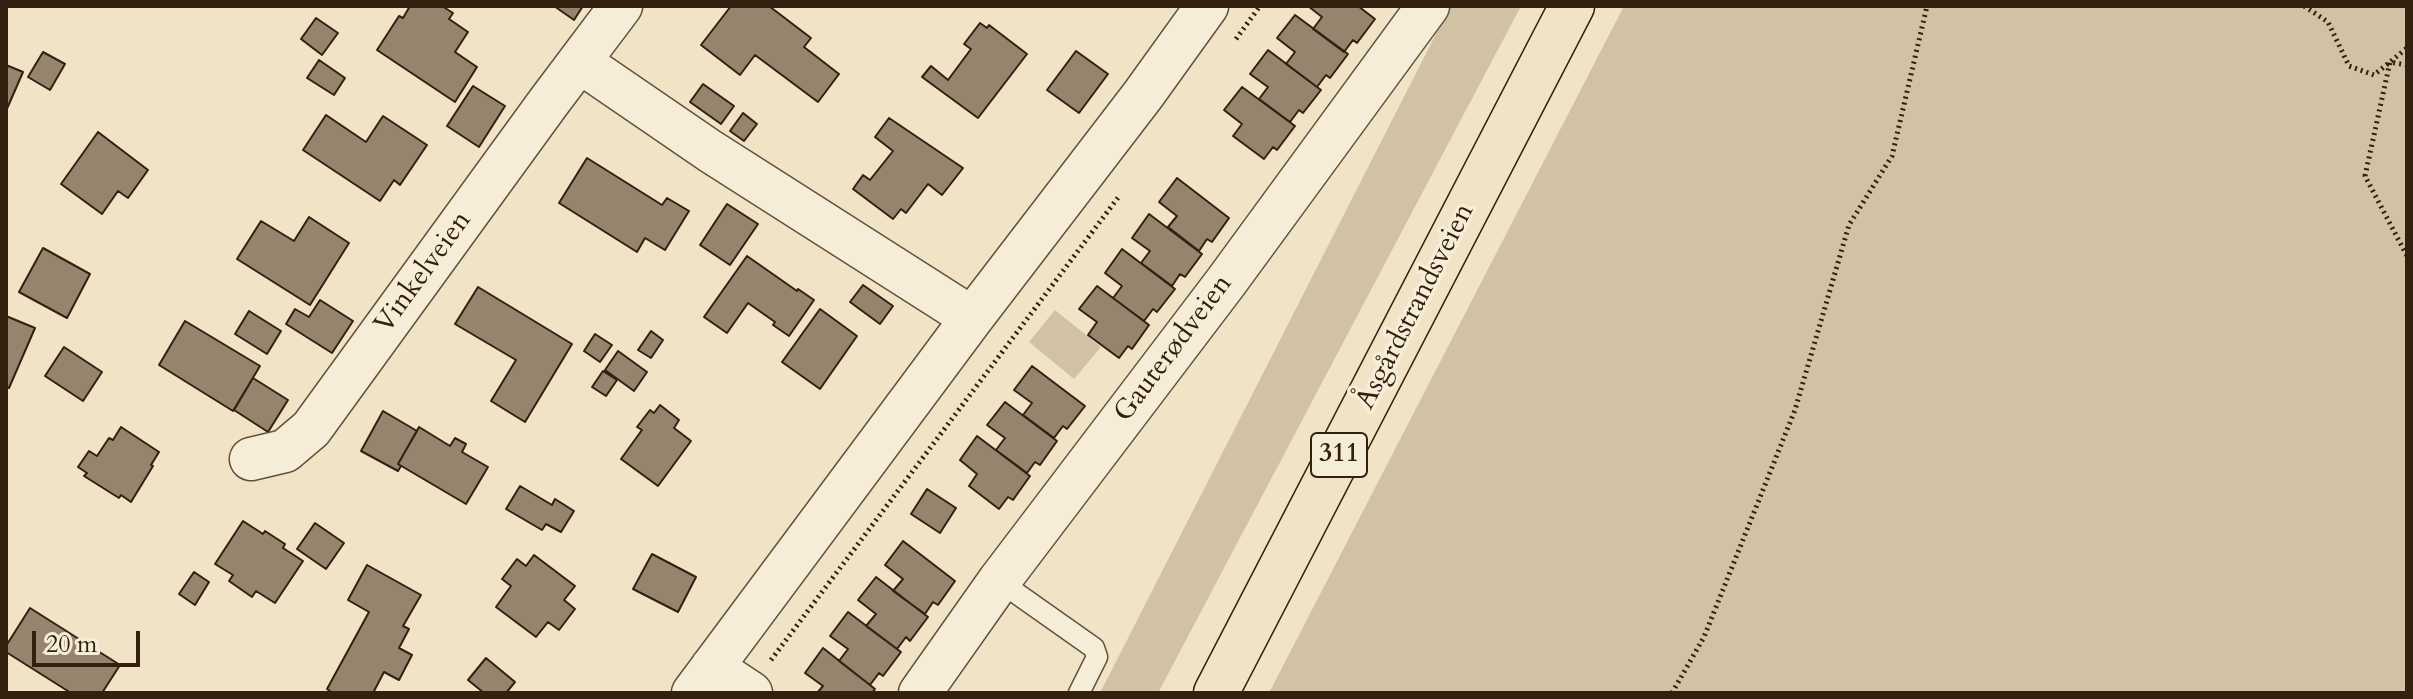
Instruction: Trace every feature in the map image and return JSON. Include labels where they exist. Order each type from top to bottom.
[{"type":"main road","name":"Åsgårdstrandsveien","points":[[1216,693],[1572,6]]},
{"type":"street","name":"Vinkelveien","points":[[251,459],[285,451],[311,429],[621,6]]},
{"type":"street","points":[[750,692],[702,680],[1207,6]]},
{"type":"street","name":"Gauterødveien","points":[[920,693],[999,581],[1226,282],[1428,6]]},
{"type":"street","points":[[580,62],[710,151],[972,318]]},
{"type":"lane","points":[[999,581],[1094,648],[1097,657],[1079,693]]},
{"type":"path","points":[[1232,44],[1260,6]]},
{"type":"path","points":[[1672,693],[1704,637],[1795,410],[1849,225],[1892,156],[1927,6]]},
{"type":"path","points":[[2304,6],[2328,22],[2349,66],[2374,75],[2407,48]]},
{"type":"path","points":[[2390,62],[2407,65]]},
{"type":"path","points":[[2390,62],[2365,176],[2407,256]]},
{"type":"path","points":[[750,692],[1129,183]]},
{"type":"shaded area","points":[[1409,6],[1521,6],[1158,693],[1100,693],[1438,30]]},
{"type":"shaded area","points":[[1624,6],[2407,6],[2407,693],[1269,693]]},
{"type":"shaded area","points":[[1055,310],[1101,347],[1074,379],[1029,342]]},
{"type":"building","points":[[410,6],[442,6],[453,13],[449,19],[468,32],[455,52],[477,67],[455,102],[377,50],[399,16],[403,18]]},
{"type":"building","points":[[554,6],[583,6],[574,20]]},
{"type":"building","points":[[731,6],[769,6],[811,38],[804,47],[839,74],[818,102],[755,55],[740,75],[701,45]]},
{"type":"building","points":[[1308,6],[1358,6],[1375,19],[1357,43],[1353,40],[1344,52],[1313,29],[1322,17]]},
{"type":"building","points":[[1295,15],[1348,54],[1330,78],[1326,75],[1317,87],[1286,64],[1295,52],[1277,38]]},
{"type":"building","points":[[316,18],[338,33],[322,55],[301,39]]},
{"type":"building","points":[[980,23],[987,28],[989,25],[1027,54],[978,118],[922,77],[931,66],[948,80],[971,49],[964,44]]},
{"type":"building","points":[[1268,50],[1321,90],[1303,113],[1299,110],[1290,122],[1259,99],[1268,87],[1250,74]]},
{"type":"building","points":[[1076,51],[1108,74],[1079,113],[1047,90]]},
{"type":"building","points":[[43,52],[65,64],[50,90],[28,77]]},
{"type":"building","points":[[319,60],[345,78],[334,95],[307,78]]},
{"type":"building","points":[[6,65],[23,72],[6,111]]},
{"type":"building","points":[[703,84],[734,106],[721,124],[690,102]]},
{"type":"building","points":[[473,86],[505,106],[479,147],[447,126]]},
{"type":"building","points":[[1242,87],[1295,126],[1277,150],[1273,147],[1264,159],[1233,136],[1242,124],[1224,110]]},
{"type":"building","points":[[743,113],[757,124],[744,141],[730,131]]},
{"type":"building","points":[[326,115],[366,142],[383,116],[427,145],[400,185],[394,180],[380,201],[303,150]]},
{"type":"building","points":[[889,118],[963,168],[942,195],[928,184],[906,213],[901,209],[893,219],[853,189],[863,175],[870,180],[893,151],[875,137]]},
{"type":"building","points":[[98,132],[148,170],[128,198],[118,191],[102,214],[61,184]]},
{"type":"building","points":[[587,158],[662,205],[667,198],[689,211],[665,250],[645,238],[637,252],[559,203]]},
{"type":"building","points":[[1177,178],[1229,218],[1212,242],[1207,239],[1199,251],[1168,227],[1177,216],[1159,202]]},
{"type":"building","points":[[727,204],[758,224],[730,265],[700,245]]},
{"type":"building","points":[[1149,214],[1202,254],[1185,277],[1180,274],[1172,286],[1141,263],[1150,251],[1132,238]]},
{"type":"building","points":[[309,217],[349,243],[310,305],[237,259],[261,221],[294,241]]},
{"type":"building","points":[[43,248],[90,274],[67,318],[19,292]]},
{"type":"building","points":[[1122,249],[1175,289],[1157,312],[1153,309],[1144,321],[1113,298],[1122,286],[1105,273]]},
{"type":"building","points":[[747,256],[814,300],[789,336],[748,303],[727,333],[704,317]]},
{"type":"building","points":[[863,285],[893,306],[880,324],[850,302]]},
{"type":"building","points":[[1097,286],[1149,325],[1132,349],[1128,346],[1119,358],[1088,335],[1097,322],[1079,309]]},
{"type":"building","points":[[478,287],[572,344],[525,422],[491,401],[516,360],[455,324]]},
{"type":"building","points":[[320,300],[353,321],[332,353],[286,324],[295,309],[309,317]]},
{"type":"building","points":[[820,309],[857,336],[820,389],[782,362]]},
{"type":"building","points":[[249,311],[281,331],[267,354],[235,334]]},
{"type":"building","points":[[6,316],[35,328],[9,388],[6,387]]},
{"type":"building","points":[[185,321],[260,366],[233,411],[159,365]]},
{"type":"building","points":[[651,331],[663,340],[651,358],[638,350]]},
{"type":"building","points":[[595,334],[612,345],[600,362],[584,351]]},
{"type":"building","points":[[64,347],[102,372],[83,401],[45,376]]},
{"type":"building","points":[[618,351],[647,372],[634,391],[605,370]]},
{"type":"building","points":[[1032,366],[1085,406],[1067,429],[1063,426],[1054,438],[1023,415],[1032,403],[1014,390]]},
{"type":"building","points":[[603,371],[617,380],[606,396],[592,387]]},
{"type":"building","points":[[253,378],[288,400],[268,432],[234,410]]},
{"type":"building","points":[[1005,402],[1057,441],[1040,465],[1035,462],[1027,473],[996,450],[1005,438],[987,425]]},
{"type":"building","points":[[660,405],[679,420],[674,428],[691,441],[658,486],[621,459],[642,430],[637,427],[650,410],[654,413]]},
{"type":"building","points":[[383,411],[417,431],[398,464],[401,466],[398,471],[361,451]]},
{"type":"building","points":[[121,427],[159,452],[131,502],[84,476],[87,473],[78,467],[89,451],[97,456]]},
{"type":"building","points":[[419,427],[450,446],[455,438],[466,444],[462,452],[488,467],[466,504],[398,464]]},
{"type":"building","points":[[977,436],[1030,476],[1013,500],[1008,497],[999,509],[969,486],[977,474],[960,460]]},
{"type":"building","points":[[520,486],[552,505],[555,499],[574,511],[561,532],[546,524],[542,530],[506,509]]},
{"type":"building","points":[[927,489],[956,508],[940,533],[911,514]]},
{"type":"building","points":[[243,521],[285,544],[283,548],[303,561],[275,603],[256,591],[252,597],[229,581],[233,575],[215,564]]},
{"type":"building","points":[[315,523],[344,543],[326,569],[297,549]]},
{"type":"building","points":[[903,541],[955,581],[938,605],[933,602],[925,614],[893,591],[903,579],[885,565]]},
{"type":"building","points":[[652,554],[696,577],[678,612],[633,589]]},
{"type":"building","points":[[534,555],[575,586],[564,600],[575,609],[559,630],[548,622],[536,637],[496,607],[511,586],[502,579],[517,559],[526,566]]},
{"type":"building","points":[[367,565],[421,595],[403,626],[409,629],[399,648],[412,655],[399,680],[384,672],[373,693],[333,693],[327,689],[369,612],[348,600]]},
{"type":"building","points":[[194,572],[209,582],[195,605],[179,594]]},
{"type":"building","points":[[876,577],[928,617],[910,641],[906,637],[897,649],[866,626],[876,614],[858,600]]},
{"type":"building","points":[[30,608],[120,665],[102,693],[71,693],[6,652],[6,646]]},
{"type":"building","points":[[848,612],[901,652],[883,676],[879,673],[870,685],[839,661],[848,649],[830,636]]},
{"type":"building","points":[[823,648],[875,689],[872,693],[817,693],[823,686],[805,673]]},
{"type":"building","points":[[486,658],[515,682],[506,693],[484,693],[468,680]]}]
